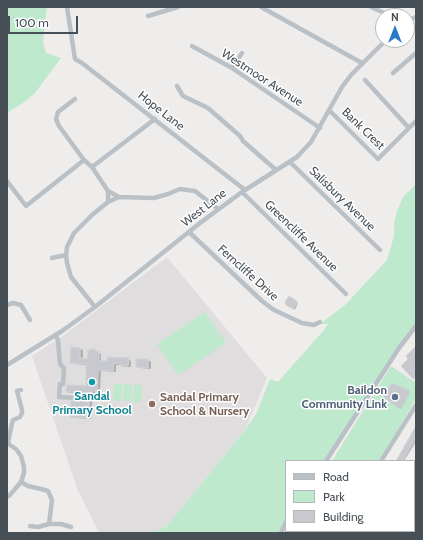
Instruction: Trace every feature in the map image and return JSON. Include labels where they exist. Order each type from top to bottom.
[{"type":"street","name":"Hope Lane","points":[[67,7],[75,59],[82,62],[155,119],[243,191]]},
{"type":"street","points":[[148,16],[178,7]]},
{"type":"street","points":[[261,7],[362,63]]},
{"type":"street","name":"Westmoor Avenue","points":[[192,46],[232,68],[320,128]]},
{"type":"street","name":"West Lane","points":[[7,364],[55,336],[95,307],[218,209],[243,191],[297,157],[311,142],[320,128],[342,87],[351,75],[378,48]]},
{"type":"street","points":[[232,68],[242,53]]},
{"type":"street","points":[[393,73],[416,53]]},
{"type":"street","points":[[365,80],[409,128]]},
{"type":"street","points":[[177,86],[183,96],[208,108],[276,170]]},
{"type":"street","points":[[75,99],[58,112],[56,119],[58,126],[84,160],[92,167],[108,191],[119,197]]},
{"type":"street","name":"Bank Crest","points":[[330,111],[378,159],[416,121]]},
{"type":"street","points":[[92,167],[155,119]]},
{"type":"street","points":[[7,181],[26,206],[84,160]]},
{"type":"street","name":"Salisbury Avenue","points":[[290,162],[380,250]]},
{"type":"street","points":[[95,307],[71,277],[66,255],[70,241],[78,227],[108,202],[119,197],[154,198],[180,189],[186,189],[199,193],[218,209]]},
{"type":"street","points":[[108,191],[108,202]]},
{"type":"street","name":"Greencliffe Avenue","points":[[243,191],[346,294]]},
{"type":"street","name":"Ferncliffe Drive","points":[[189,232],[262,301],[274,310],[302,323],[314,325],[320,322]]},
{"type":"street","points":[[52,258],[66,255]]},
{"type":"street","points":[[7,305],[14,303],[21,305],[30,320]]},
{"type":"street","points":[[327,460],[399,348],[416,326]]},
{"type":"street","points":[[55,336],[58,340],[60,364],[64,368],[63,384],[60,384],[59,397],[75,398]]},
{"type":"street","points":[[7,497],[21,482],[24,473],[21,456],[16,449],[8,443],[12,423],[20,417],[22,413],[16,391],[21,390]]},
{"type":"street","points":[[382,460],[416,405]]},
{"type":"street","points":[[21,482],[28,486],[48,492],[51,496],[52,500],[49,524]]},
{"type":"street","points":[[30,526],[38,527],[49,524],[71,526]]},
{"type":"shaded area","name":"Sandal Primary School & Nursery","points":[[167,257],[267,378],[245,430],[167,526],[151,533],[99,533],[78,491],[32,356],[64,335]]},
{"type":"green space","points":[[7,7],[47,7],[43,43],[46,53],[61,58],[35,93],[7,113]]},
{"type":"green space","points":[[416,184],[416,323],[326,460],[285,460],[285,523],[279,533],[151,533],[167,526],[245,430],[256,414],[270,379],[278,382],[328,324],[320,324],[345,305],[387,260],[394,236],[394,224],[397,211],[403,197]]},
{"type":"green space","points":[[205,312],[226,343],[178,375],[157,344]]},
{"type":"green space","points":[[391,366],[416,383],[416,398],[379,460],[333,460]]},
{"type":"green space","points":[[114,384],[122,384],[121,401],[113,400]]},
{"type":"green space","points":[[124,384],[132,385],[131,401],[123,401]]},
{"type":"green space","points":[[134,385],[142,385],[141,402],[133,402]]},
{"type":"building","points":[[289,296],[297,301],[293,309],[286,305],[285,302]]},
{"type":"building","points":[[416,346],[416,377],[413,379],[401,366],[408,359],[406,356]]},
{"type":"building","name":"Sandal Primary School","points":[[71,347],[80,348],[80,358],[87,359],[88,350],[96,349],[95,351],[99,351],[99,361],[107,361],[107,357],[129,358],[128,366],[120,366],[120,364],[114,363],[113,371],[98,370],[97,391],[93,390],[92,393],[90,393],[88,418],[70,417],[71,401],[76,401],[79,398],[77,392],[66,392],[67,385],[86,386],[86,364],[70,363]]},
{"type":"building","points":[[136,359],[148,359],[148,368],[136,367]]},
{"type":"building","name":"Baildon Community Link","points":[[392,383],[410,391],[400,409],[383,397]]},
{"type":"building","points":[[416,426],[416,436],[403,460],[397,460]]},
{"type":"place","name":"Sandal Primary School","points":[[92,382]]},
{"type":"place","name":"Baildon Community Link","points":[[395,397]]},
{"type":"place","name":"Sandal Primary School & Nursery","points":[[152,404]]}]
